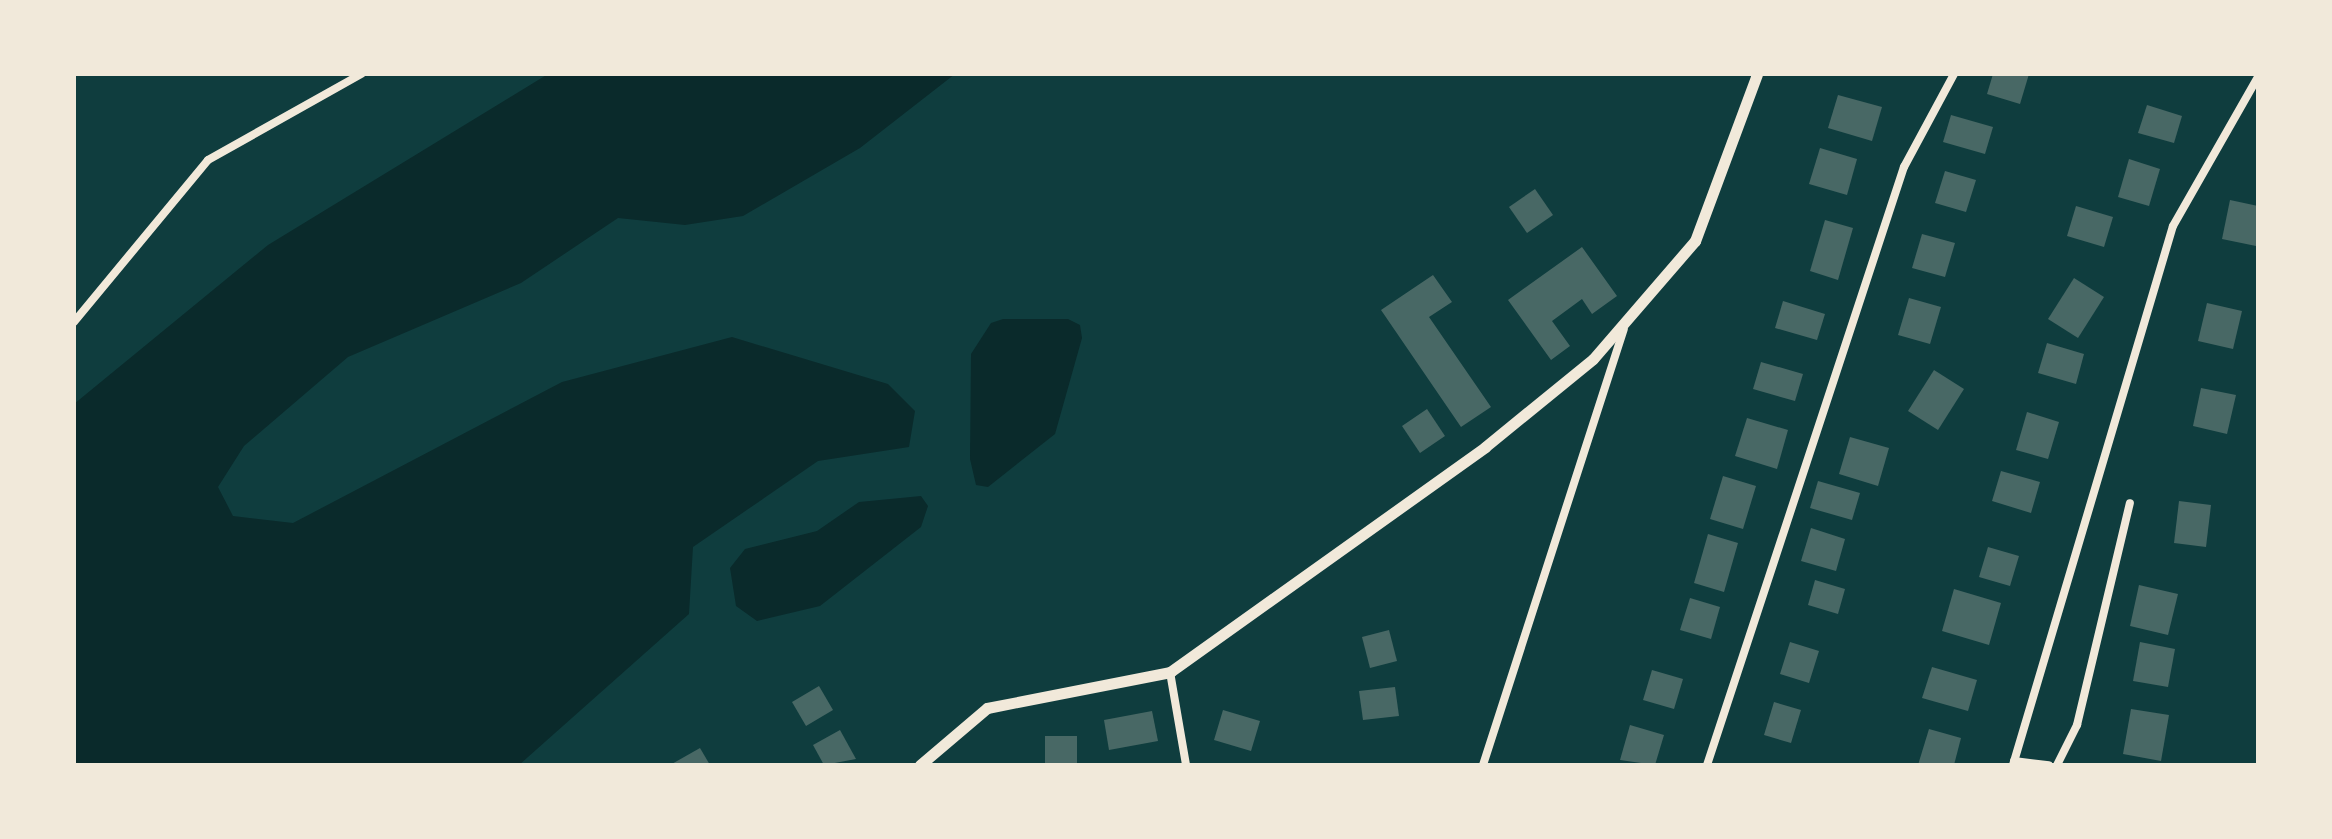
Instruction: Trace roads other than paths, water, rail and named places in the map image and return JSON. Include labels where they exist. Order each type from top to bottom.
[{"type":"street","points":[[74,322],[208,160],[361,74]]},
{"type":"street","points":[[920,765],[987,708],[1170,672],[1485,447],[1624,329],[1695,241],[1757,74]]},
{"type":"street","points":[[1707,765],[1904,167],[1954,74]]},
{"type":"street","points":[[2049,765],[2014,763],[2173,226],[2258,77]]},
{"type":"street","points":[[1483,765],[1624,329]]},
{"type":"street","points":[[2057,765],[2077,725],[2130,503]]},
{"type":"street","points":[[1170,672],[1186,765]]},
{"type":"water","points":[[548,74],[955,74],[860,148],[743,216],[685,225],[618,218],[521,283],[348,357],[244,446],[218,487],[233,516],[293,523],[562,382],[732,337],[888,384],[915,411],[909,447],[818,461],[693,547],[689,614],[519,765],[74,765],[74,404],[268,245]]},
{"type":"water","points":[[1003,319],[1068,319],[1080,325],[1082,338],[1055,434],[988,487],[976,485],[970,459],[971,354],[991,323]]},
{"type":"water","points":[[921,496],[928,506],[921,527],[820,606],[757,621],[736,606],[730,568],[745,549],[817,531],[859,502]]}]
